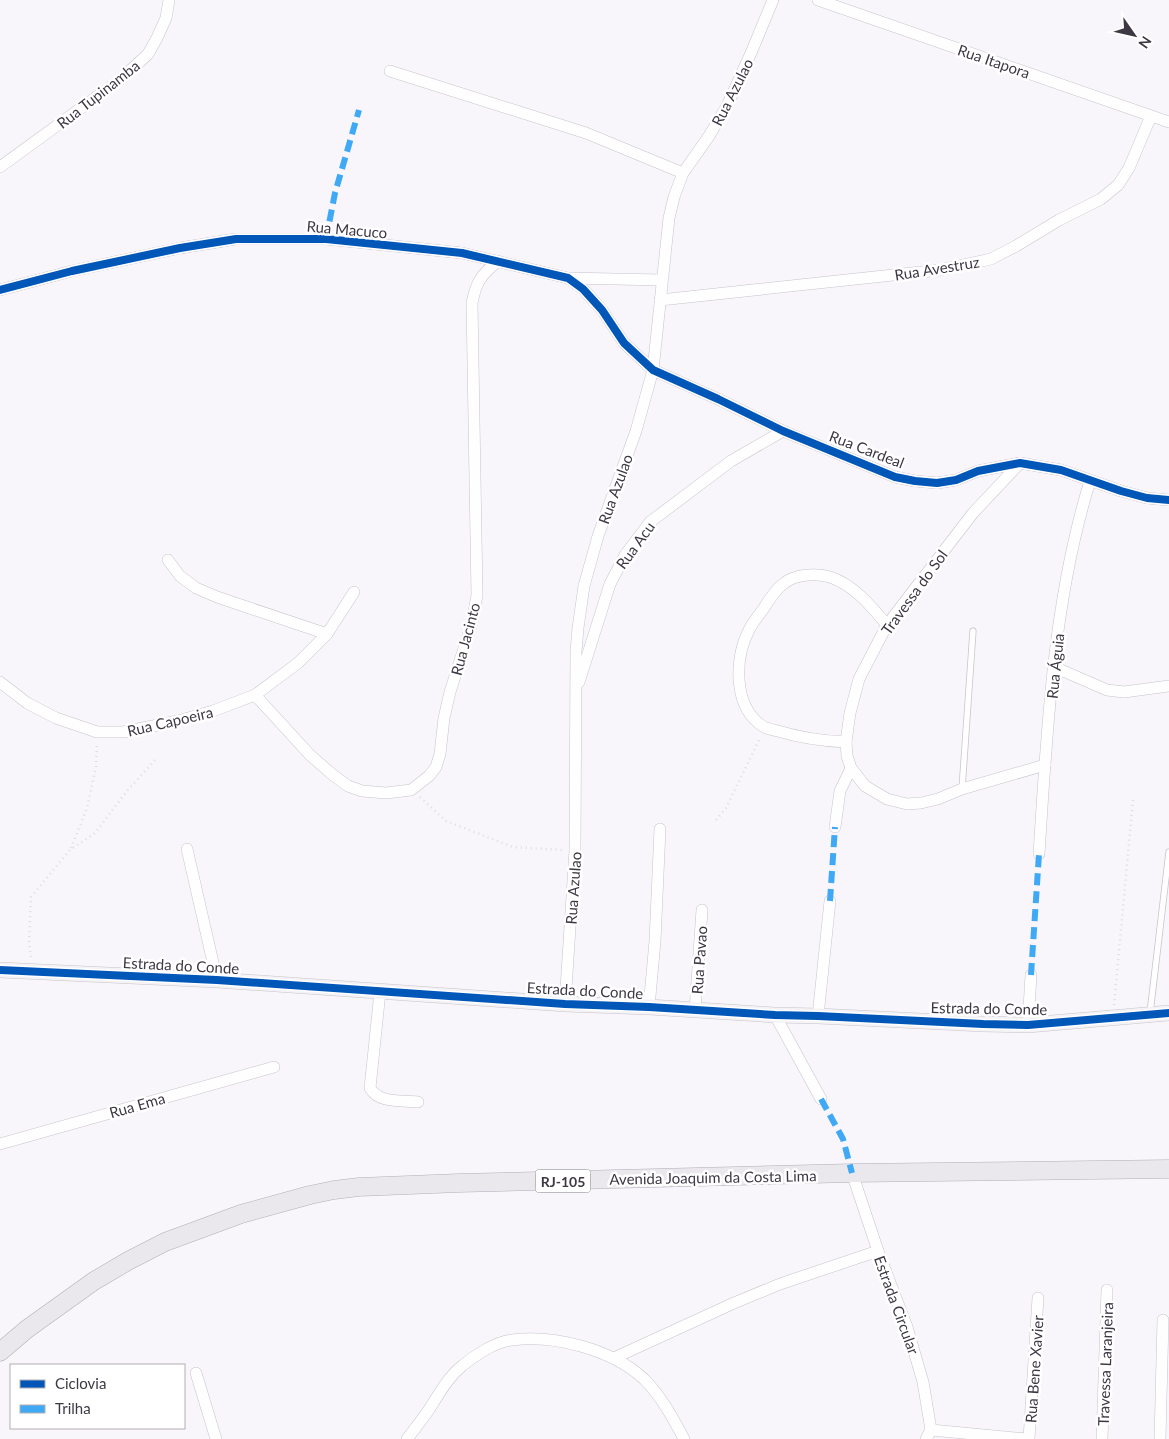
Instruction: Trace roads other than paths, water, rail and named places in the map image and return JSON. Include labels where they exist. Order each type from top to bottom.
[{"type":"main road","name":"Avenida Joaquim da Costa Lima","points":[[0,1352],[63,1302],[128,1260],[165,1242],[241,1214],[318,1193],[369,1186],[852,1173],[1169,1169]]},
{"type":"street","name":"Rua Tupinamba","points":[[0,167],[115,84],[148,54],[158,38],[166,18],[169,0]]},
{"type":"street","name":"Rua Azulao","points":[[565,1004],[575,850],[576,652],[584,586],[598,536],[636,431],[652,370],[669,218],[674,197],[683,173],[727,106],[752,53],[773,0]]},
{"type":"street","name":"Rua Itapora","points":[[818,0],[1169,122]]},
{"type":"street","points":[[390,71],[586,133],[683,173]]},
{"type":"street","name":"Rua Avestruz","points":[[660,300],[940,270],[991,259],[1059,220],[1101,199],[1118,185],[1129,168],[1151,116]]},
{"type":"street","name":"Rua Macuco","points":[[0,290],[72,271],[180,248],[236,239],[326,239],[462,253],[568,278],[583,289],[602,310],[624,343],[652,370]]},
{"type":"street","name":"Rua Jacinto","points":[[256,695],[310,755],[333,776],[348,786],[386,793],[411,790],[430,776],[436,767],[440,754],[444,718],[450,692],[472,623],[477,595],[472,303],[474,289],[482,274],[498,261]]},
{"type":"street","points":[[568,278],[662,280]]},
{"type":"street","name":"Rua Cardeal","points":[[652,370],[784,431],[895,477],[937,483],[956,480],[978,471],[1020,464],[1061,470],[1147,498],[1169,500]]},
{"type":"street","name":"Rua Acu","points":[[576,691],[610,584],[625,555],[650,522],[731,461],[784,431]]},
{"type":"street","name":"Travessa do Sol","points":[[1020,464],[973,513],[887,625],[859,679],[850,713],[846,742],[847,756],[851,768],[865,786],[887,799],[907,804],[938,799],[962,789],[1045,765]]},
{"type":"street","name":"Rua Águia","points":[[1039,854],[1054,667],[1070,556],[1090,481]]},
{"type":"street","points":[[168,560],[180,576],[196,588],[216,597],[327,634]]},
{"type":"street","points":[[846,742],[820,741],[764,727],[751,715],[744,701],[739,678],[741,653],[749,631],[771,598],[783,583],[797,577],[813,574],[830,577],[845,584],[865,600],[887,625]]},
{"type":"street","name":"Rua Capoeira","points":[[0,682],[26,703],[56,718],[97,732],[123,732],[178,722],[256,695],[298,664],[327,634],[354,592]]},
{"type":"street","points":[[1054,667],[1107,690],[1124,692],[1169,686]]},
{"type":"street","points":[[835,827],[840,791],[851,768]]},
{"type":"street","points":[[649,1007],[655,941],[660,829]]},
{"type":"street","points":[[187,849],[217,980]]},
{"type":"street","points":[[818,1016],[830,901]]},
{"type":"street","name":"Rua Pavao","points":[[696,1010],[702,910]]},
{"type":"street","name":"Estrada do Conde","points":[[0,970],[217,980],[565,1004],[983,1024],[1028,1025],[1169,1013]]},
{"type":"street","points":[[1028,1025],[1031,975]]},
{"type":"street","points":[[380,992],[370,1088],[374,1094],[382,1099],[418,1102]]},
{"type":"street","points":[[775,1015],[821,1099]]},
{"type":"street","name":"Rua Ema","points":[[0,1144],[274,1067]]},
{"type":"street","name":"Estrada Circular","points":[[852,1173],[878,1251],[907,1328],[923,1382],[928,1434]]},
{"type":"street","points":[[614,1358],[780,1284],[878,1251]]},
{"type":"street","name":"Travessa Laranjeira","points":[[1102,1439],[1107,1290]]},
{"type":"street","name":"Rua Bene Xavier","points":[[1028,1439],[1038,1298]]},
{"type":"street","points":[[1160,1439],[1162,1320]]},
{"type":"street","points":[[407,1439],[441,1390],[461,1366],[485,1350],[510,1340],[539,1339],[578,1344],[614,1358],[644,1379],[668,1409],[684,1439]]},
{"type":"street","points":[[196,1373],[216,1439]]},
{"type":"street","points":[[928,1434],[1028,1439]]},
{"type":"lane","points":[[962,789],[973,631]]},
{"type":"lane","points":[[1150,1014],[1169,852]]}]
